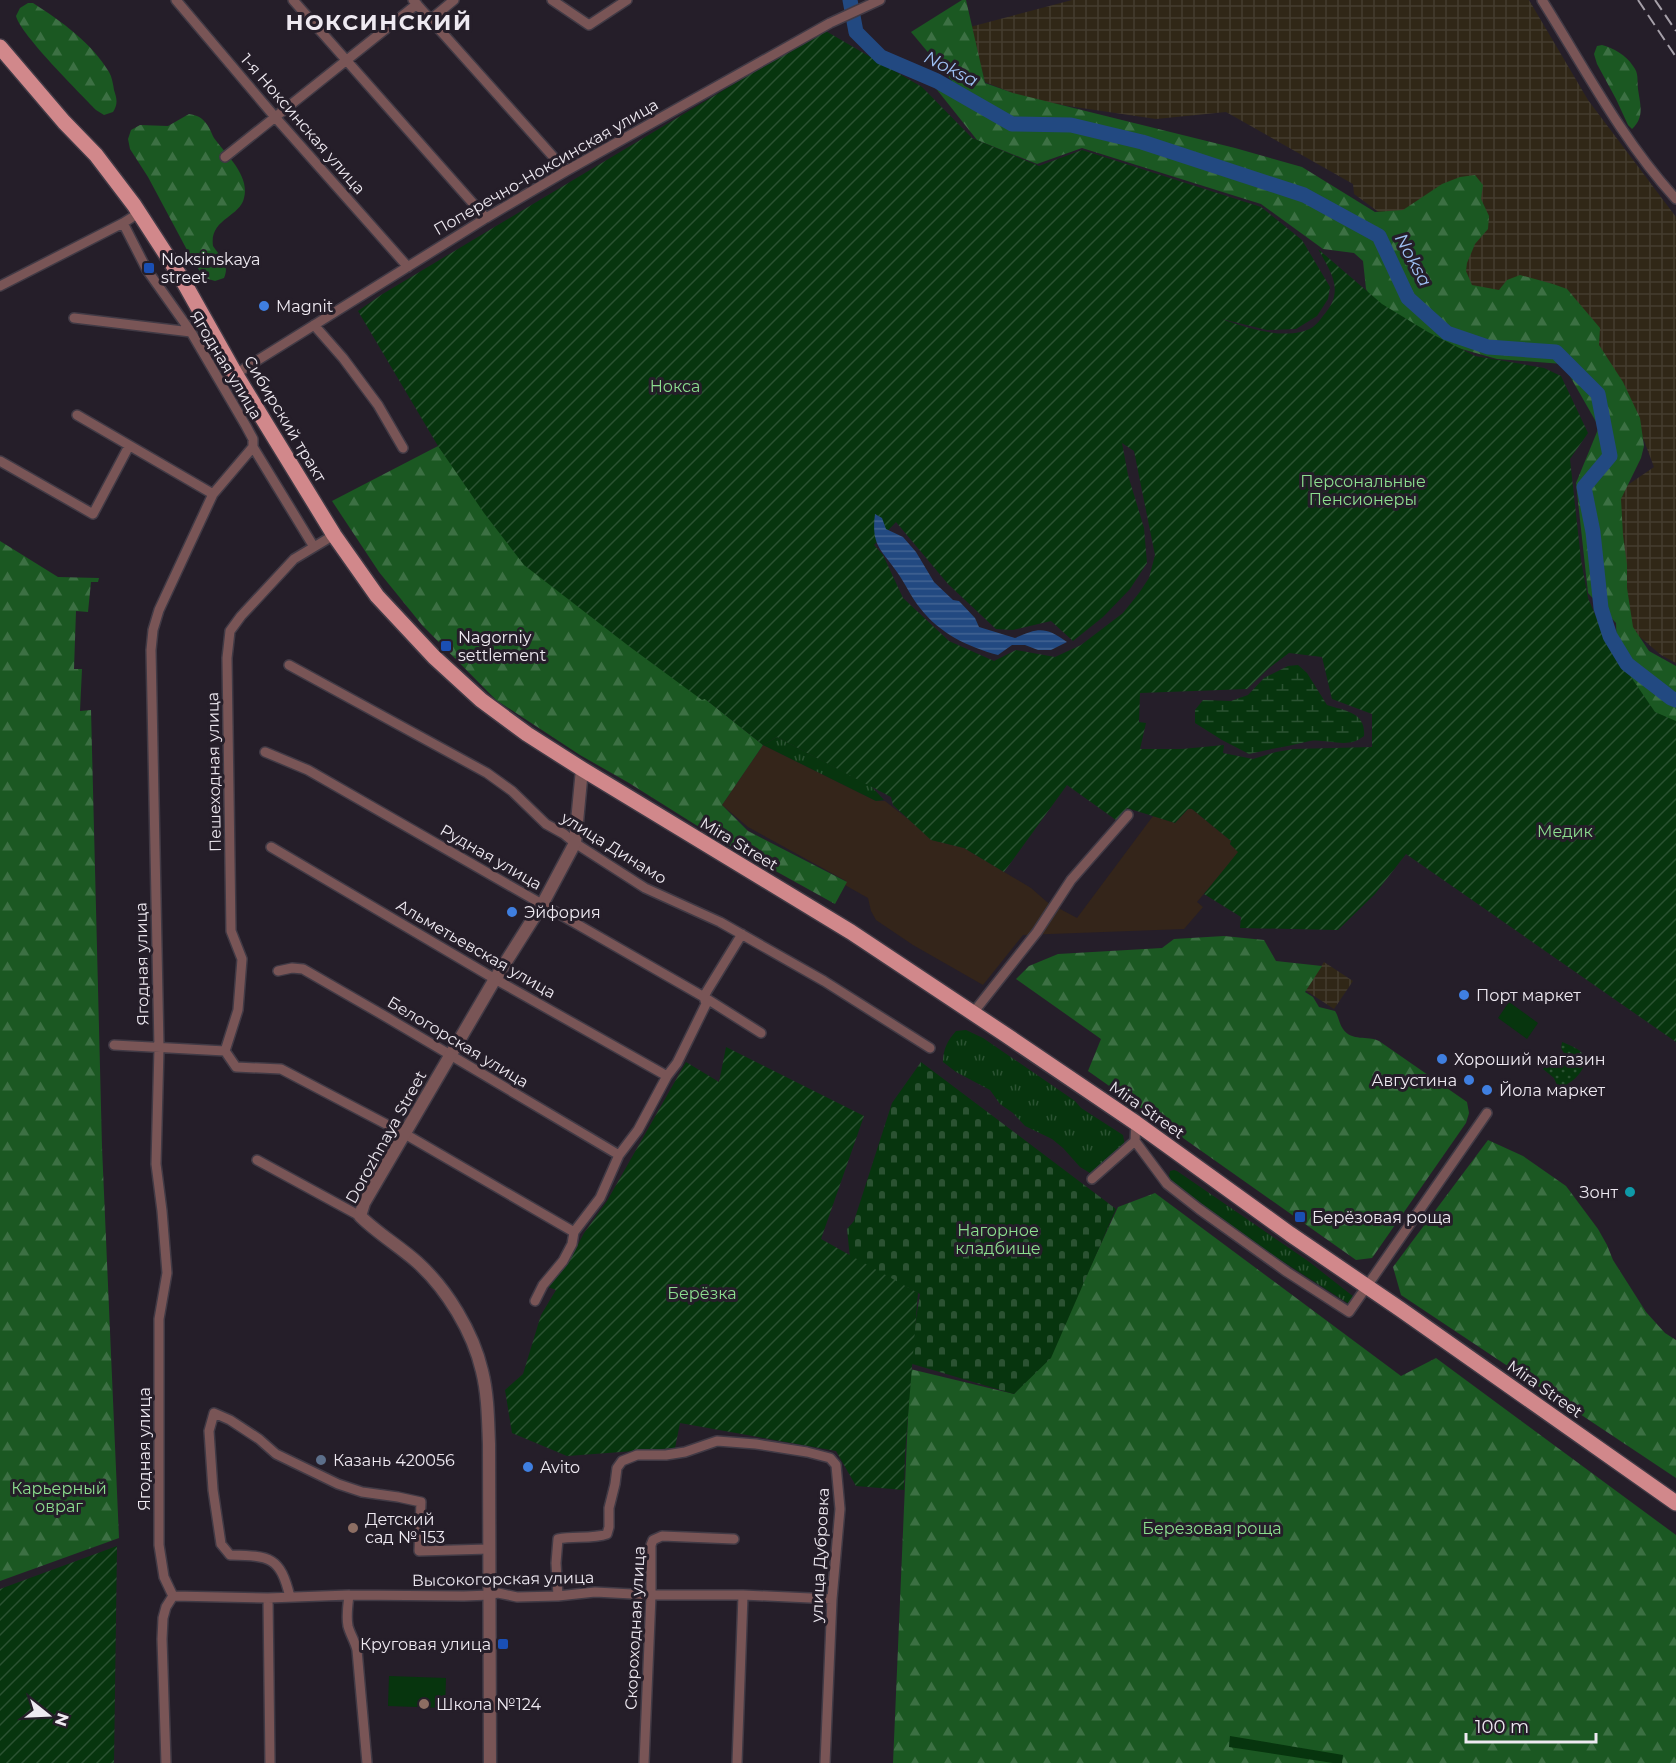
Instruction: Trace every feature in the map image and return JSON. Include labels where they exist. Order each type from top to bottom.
[{"type":"main road","name":"Сибирский тракт","points":[[0,47],[64,122],[96,155],[139,213],[182,279],[236,375],[334,535],[377,596],[434,657],[481,700],[527,734],[582,769]]},
{"type":"main road","name":"Mira Street","points":[[582,769],[851,932],[973,1013],[1136,1123],[1290,1234],[1676,1503]]},
{"type":"street","name":"1-я Ноксинская улица","points":[[176,0],[275,117],[408,267]]},
{"type":"street","points":[[293,0],[486,218]]},
{"type":"street","points":[[430,20],[454,0]]},
{"type":"street","points":[[552,0],[589,25],[627,0]]},
{"type":"street","points":[[1542,0],[1616,119],[1657,177],[1676,199]]},
{"type":"street","points":[[225,157],[348,60],[415,2],[566,171]]},
{"type":"street","name":"Поперечно-Ноксинская улица","points":[[221,383],[486,218],[566,171],[830,22],[875,2]]},
{"type":"street","points":[[0,286],[139,213]]},
{"type":"street","name":"Ягодная улица","points":[[123,223],[147,270],[191,332],[253,439],[253,447],[213,494],[159,610],[153,630],[151,650],[159,1048],[156,1164],[167,1273],[159,1320],[159,1545],[164,1577],[173,1596]]},
{"type":"street","points":[[74,318],[191,332]]},
{"type":"street","points":[[314,325],[343,358],[378,405],[404,448]]},
{"type":"street","points":[[77,415],[213,494]]},
{"type":"street","points":[[0,460],[93,514],[129,446]]},
{"type":"street","points":[[253,447],[314,547]]},
{"type":"street","name":"Пешеходная улица","points":[[225,1051],[238,1010],[242,959],[231,931],[227,658],[231,631],[240,616],[294,559],[334,535]]},
{"type":"street","name":"улица Динамо","points":[[290,664],[487,773],[512,790],[546,824],[645,888],[742,934],[824,981],[930,1048]]},
{"type":"street","name":"Рудная улица","points":[[265,752],[308,770],[524,895],[543,903],[761,1033]]},
{"type":"street","name":"Dorozhnaya Street","points":[[490,1763],[489,1444],[483,1372],[467,1330],[450,1299],[418,1263],[360,1216],[364,1203],[495,979],[543,903],[575,843],[582,769]]},
{"type":"street","points":[[973,1013],[1037,932],[1071,880],[1128,815]]},
{"type":"street","name":"Альметьевская улица","points":[[271,847],[495,979],[668,1076]]},
{"type":"street","points":[[535,1301],[543,1285],[563,1261],[572,1244],[574,1232],[600,1198],[619,1155],[638,1130],[677,1063],[706,1004],[704,997],[742,934]]},
{"type":"street","name":"Белогорская улица","points":[[278,971],[292,968],[303,969],[619,1155]]},
{"type":"street","points":[[114,1045],[225,1051],[236,1067],[281,1069],[405,1134],[574,1232]]},
{"type":"street","points":[[1136,1123],[1135,1141],[1167,1184],[1278,1265],[1349,1312],[1487,1113]]},
{"type":"street","points":[[1092,1179],[1135,1141]]},
{"type":"street","points":[[257,1160],[360,1216]]},
{"type":"street","points":[[290,1597],[285,1577],[277,1565],[268,1559],[252,1555],[230,1555],[221,1544],[213,1490],[209,1431],[214,1413],[230,1420],[259,1439],[276,1454],[338,1484],[362,1492],[421,1502],[419,1551],[489,1550]]},
{"type":"street","name":"улица Дубровка","points":[[558,1596],[556,1563],[558,1539],[577,1536],[596,1538],[607,1534],[616,1468],[622,1461],[637,1455],[666,1455],[685,1452],[717,1441],[756,1444],[830,1458],[836,1465],[840,1509],[832,1599],[825,1763]]},
{"type":"street","name":"Скороходная улица","points":[[644,1763],[653,1540],[662,1536],[734,1539]]},
{"type":"street","name":"Высокогорская улица","points":[[173,1596],[267,1598],[349,1595],[489,1595],[498,1593],[517,1597],[595,1592],[832,1599]]},
{"type":"street","points":[[349,1595],[348,1627],[357,1650],[367,1763]]},
{"type":"street","points":[[737,1763],[743,1595]]},
{"type":"street","points":[[166,1763],[162,1639],[163,1618],[166,1607],[173,1596]]},
{"type":"street","points":[[267,1598],[270,1763]]},
{"type":"shaded area","points":[[1072,0],[1529,0],[1588,100],[1676,217],[1676,663],[1661,655],[1626,625],[1610,497],[1654,467],[1624,388],[1470,288],[1395,224],[1354,194],[1353,184],[1226,112],[1156,119],[1025,98],[985,82],[970,27]]},
{"type":"shaded area","points":[[763,745],[876,801],[885,801],[936,841],[964,848],[1031,888],[1047,902],[1077,918],[1153,816],[1175,823],[1188,809],[1192,809],[1231,841],[1230,844],[1239,852],[1197,902],[1203,907],[1184,929],[1023,935],[983,985],[913,945],[876,920],[868,898],[845,885],[846,881],[748,827],[722,805]]},
{"type":"shaded area","points":[[1324,962],[1353,981],[1334,1009],[1305,990]]},
{"type":"green space","points":[[962,0],[966,0],[985,83],[1013,93],[1302,167],[1375,212],[1403,210],[1442,184],[1460,177],[1475,175],[1483,185],[1481,199],[1489,216],[1488,229],[1475,244],[1467,263],[1466,271],[1472,285],[1499,290],[1507,280],[1520,275],[1567,289],[1600,328],[1599,345],[1623,382],[1640,418],[1644,446],[1641,458],[1621,499],[1627,588],[1633,627],[1649,651],[1676,666],[1676,733],[1648,734],[1618,673],[1616,623],[1588,593],[1576,483],[1599,427],[1563,364],[1497,359],[1458,348],[1376,307],[1366,289],[1363,261],[1354,253],[1323,249],[1261,204],[1082,148],[1037,164],[977,140],[934,86],[952,81],[911,32]]},
{"type":"green space","points":[[33,3],[65,25],[102,61],[111,76],[116,96],[113,112],[104,115],[96,110],[28,36],[16,16],[20,8]]},
{"type":"green space","points":[[824,30],[922,87],[972,138],[1039,166],[1082,150],[1261,207],[1302,240],[1330,287],[1328,299],[1317,316],[1296,329],[1267,330],[1222,319],[1267,332],[1292,333],[1313,327],[1330,307],[1335,290],[1332,275],[1318,249],[1382,304],[1428,332],[1475,356],[1544,368],[1561,376],[1588,433],[1570,459],[1581,560],[1588,598],[1607,642],[1655,712],[1676,721],[1676,1042],[1406,854],[1375,894],[1338,930],[1240,928],[1241,917],[1204,894],[1238,852],[1230,844],[1231,841],[1192,809],[1188,809],[1175,823],[1127,808],[1116,820],[1067,785],[1004,872],[964,848],[931,840],[893,805],[891,797],[777,737],[763,745],[705,699],[702,700],[630,647],[524,565],[484,513],[438,446],[358,311],[381,295]],"holes":[[[1122,443],[1134,451],[1155,555],[1149,578],[1123,613],[1081,645],[1055,657],[1016,650],[994,661],[949,641],[903,598],[883,555],[874,545],[896,522],[948,584],[996,629],[1013,630],[1051,621],[1073,641],[1103,617],[1130,589],[1147,563],[1144,528],[1128,475]],[[1289,653],[1322,657],[1332,699],[1372,714],[1372,747],[1294,749],[1253,759],[1223,753],[1224,745],[1182,749],[1140,749],[1146,723],[1139,722],[1140,693],[1247,689]]]},
{"type":"green space","points":[[1602,45],[1623,55],[1636,71],[1641,110],[1639,120],[1632,129],[1597,64],[1594,54],[1597,46]]},
{"type":"green space","points":[[189,114],[200,118],[207,124],[244,181],[244,198],[241,204],[220,224],[213,237],[213,246],[224,261],[226,269],[224,278],[215,281],[205,278],[194,263],[148,177],[130,149],[128,139],[131,130],[140,125],[168,126]]},
{"type":"green space","points":[[438,446],[525,555],[763,745],[722,805],[748,831],[847,882],[835,904],[723,842],[580,755],[496,700],[422,625],[379,572],[332,501]]},
{"type":"green space","name":"Карьерный овраг","points":[[0,541],[58,577],[99,578],[98,582],[91,582],[88,612],[76,611],[74,669],[82,669],[80,711],[91,710],[102,1147],[119,1538],[0,1581]]},
{"type":"green space","points":[[1298,665],[1307,673],[1327,705],[1358,717],[1364,728],[1364,736],[1351,742],[1317,740],[1249,754],[1195,723],[1195,710],[1203,700],[1231,701],[1248,695],[1264,678],[1288,666]]},
{"type":"green space","points":[[777,737],[871,786],[884,800],[876,801],[763,745]]},
{"type":"green space","points":[[1224,936],[1264,940],[1276,961],[1322,966],[1305,992],[1313,997],[1319,1007],[1335,1011],[1342,1027],[1351,1036],[1379,1041],[1467,1102],[1469,1113],[1466,1123],[1372,1258],[1356,1260],[1088,1071],[1101,1039],[1016,979],[1029,966],[1058,954],[1162,948],[1174,939]]},
{"type":"green space","points":[[1509,1002],[1538,1023],[1527,1039],[1498,1018]]},
{"type":"green space","points":[[966,1030],[983,1038],[1123,1135],[1126,1151],[1095,1176],[1080,1167],[1052,1139],[1025,1126],[1013,1113],[1000,1104],[990,1090],[956,1072],[943,1062],[945,1049],[956,1031]]},
{"type":"green space","points":[[1562,1042],[1580,1051],[1585,1062],[1576,1078],[1560,1087],[1554,1078],[1543,1069],[1554,1055],[1565,1055],[1561,1048]]},
{"type":"green space","name":"Берёзка","points":[[726,1047],[864,1116],[821,1239],[918,1293],[904,1490],[856,1486],[836,1451],[680,1423],[675,1448],[567,1456],[512,1433],[505,1390],[523,1374],[541,1315],[556,1290],[548,1287],[570,1260],[584,1233],[607,1201],[686,1062],[719,1082]]},
{"type":"green space","name":"Нагорное кладбище","points":[[921,1062],[1116,1209],[1051,1358],[1014,1394],[909,1363],[920,1294],[850,1258],[847,1229],[854,1221],[892,1103]]},
{"type":"green space","points":[[1488,1140],[1523,1156],[1566,1186],[1598,1229],[1613,1260],[1646,1312],[1665,1333],[1676,1340],[1676,1478],[1401,1295],[1393,1267]]},
{"type":"green space","points":[[1174,1170],[1308,1261],[1354,1297],[1349,1304],[1271,1254],[1260,1250],[1171,1182],[1170,1171]]},
{"type":"green space","name":"Березовая роща","points":[[1155,1193],[1401,1376],[1436,1358],[1676,1535],[1676,1763],[893,1763],[910,1369],[1014,1394],[1049,1356],[1118,1207]]},
{"type":"green space","points":[[117,1546],[114,1763],[0,1763],[0,1589]]},
{"type":"green space","points":[[389,1676],[446,1678],[445,1708],[388,1706]]},
{"type":"green space","points":[[1230,1736],[1343,1755],[1342,1763],[1229,1747]]},
{"type":"water","points":[[875,514],[882,518],[886,529],[903,537],[916,552],[934,582],[953,600],[959,601],[975,618],[979,627],[1015,638],[1036,630],[1048,631],[1067,642],[1051,650],[1012,645],[998,655],[976,648],[945,632],[920,608],[878,546],[874,533]]},
{"type":"waterway","name":"Noksa","points":[[850,0],[856,32],[881,57],[937,81],[1012,124],[1071,125],[1142,142],[1304,195],[1379,236],[1408,298],[1447,333],[1488,347],[1556,352],[1598,394],[1610,456],[1584,487],[1593,532],[1601,608],[1610,636],[1627,664],[1676,700]]},
{"type":"railway","points":[[1638,0],[1676,57]]},
{"type":"railway","points":[[1655,0],[1676,31]]},
{"type":"place","name":"Noksinskaya street","points":[[149,268]]},
{"type":"place","name":"Magnit","points":[[264,306]]},
{"type":"place","name":"Nagorniy settlement","points":[[446,646]]},
{"type":"place","name":"Эйфория","points":[[512,912]]},
{"type":"place","name":"Порт маркет","points":[[1464,995]]},
{"type":"place","name":"Хороший магазин","points":[[1442,1059]]},
{"type":"place","name":"Августина","points":[[1469,1080]]},
{"type":"place","name":"Йола маркет","points":[[1487,1090]]},
{"type":"place","name":"Зонт","points":[[1630,1192]]},
{"type":"place","name":"Берёзовая роща","points":[[1300,1217]]},
{"type":"place","name":"Казань 420056","points":[[321,1460]]},
{"type":"place","name":"Avito","points":[[528,1467]]},
{"type":"place","name":"Детский сад № 153","points":[[353,1528]]},
{"type":"place","name":"Круговая улица","points":[[503,1644]]},
{"type":"place","name":"Школа №124","points":[[424,1704]]},
{"type":"district","name":"НОКСИНСКИЙ","points":[[379,22]]},
{"type":"park label","name":"Нокса","points":[[675,386]]},
{"type":"park label","name":"Персональные Пенсионеры","points":[[1363,490]]},
{"type":"park label","name":"Медик","points":[[1565,831]]}]
